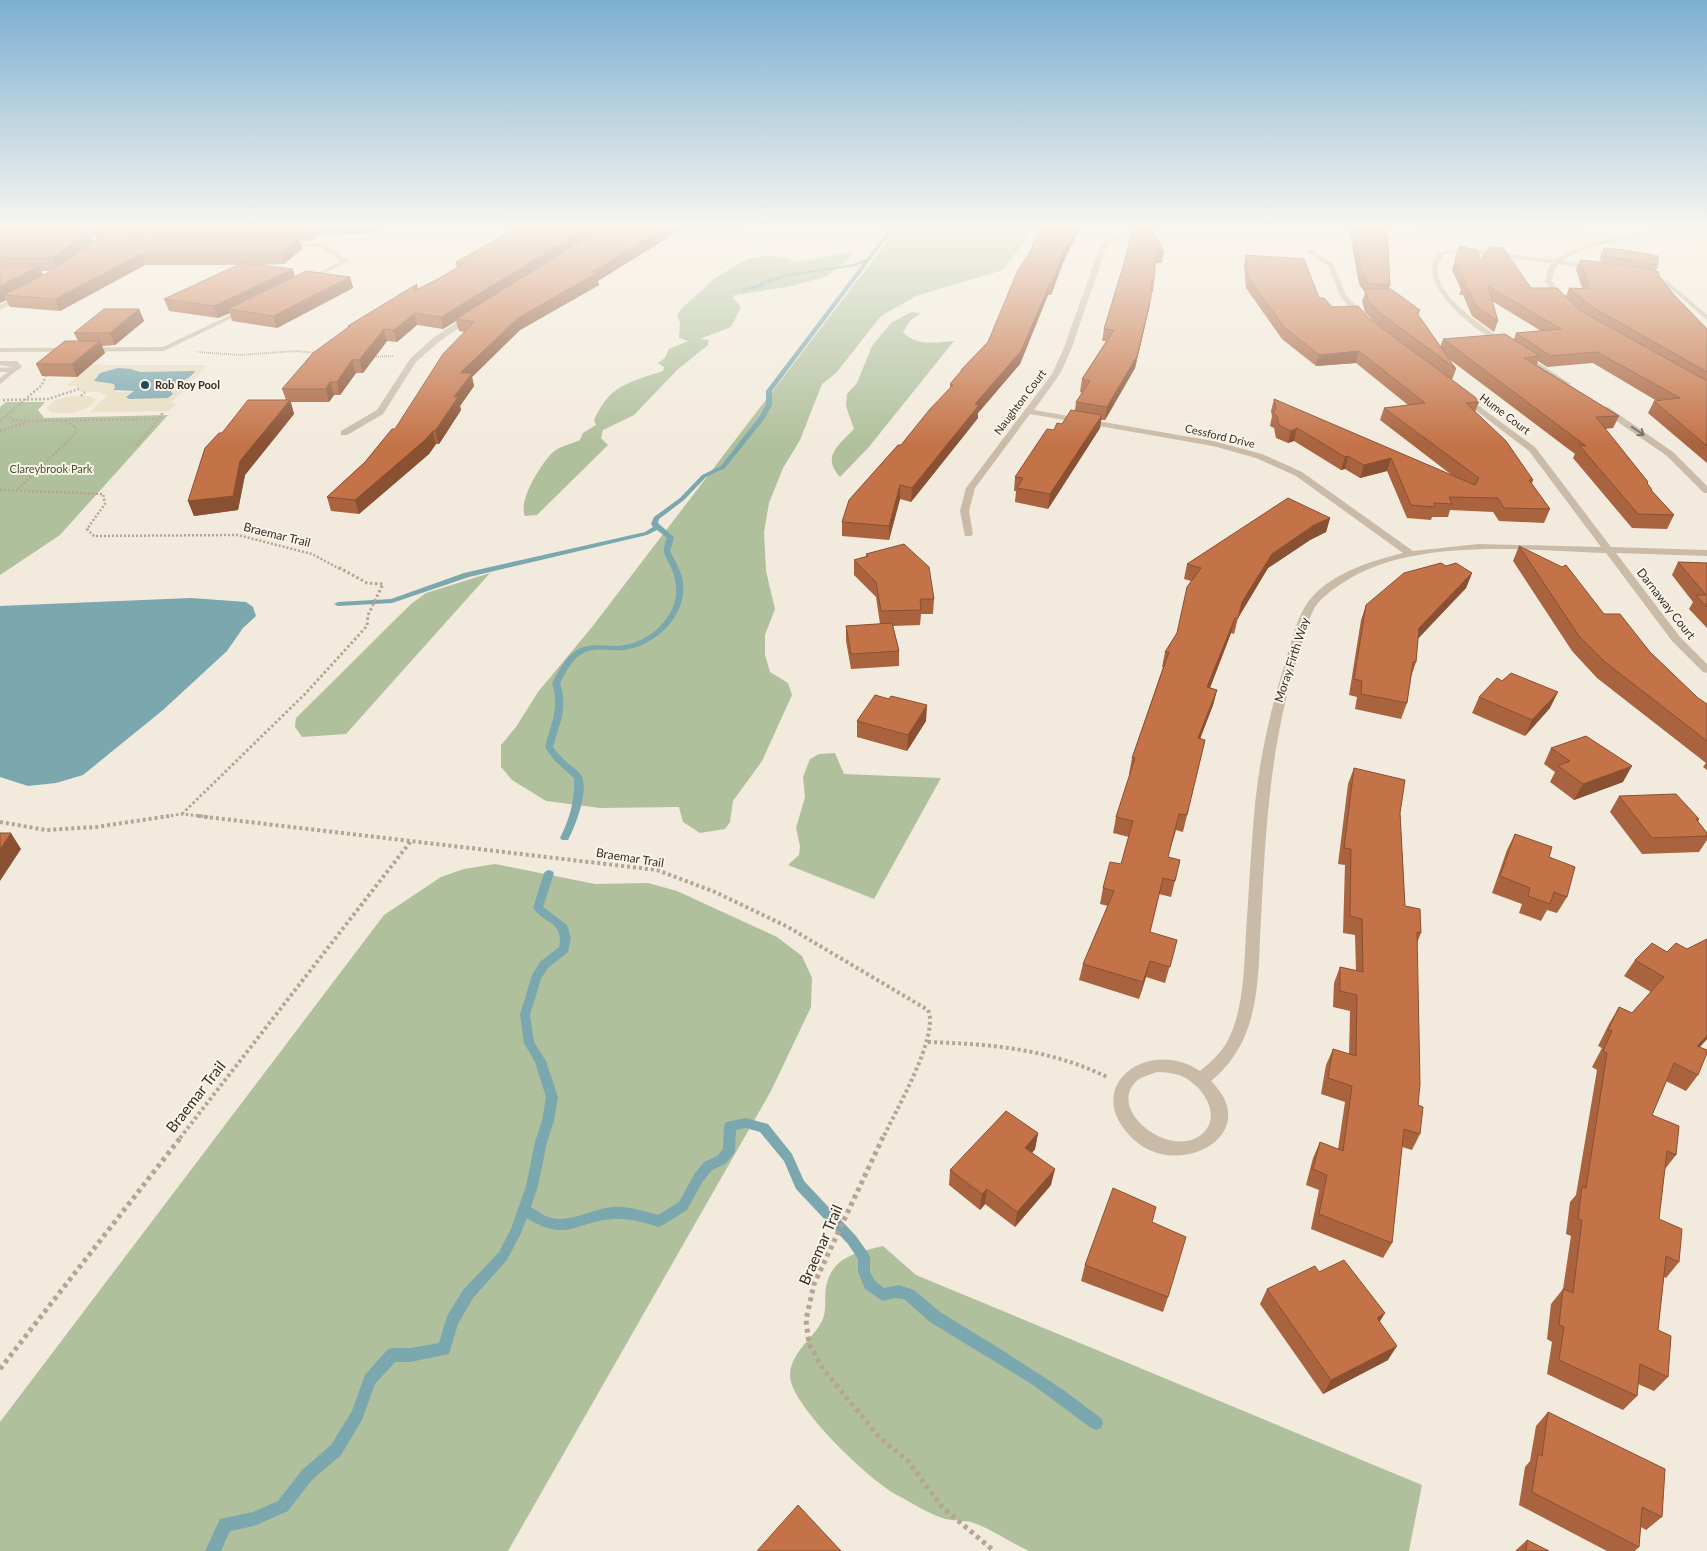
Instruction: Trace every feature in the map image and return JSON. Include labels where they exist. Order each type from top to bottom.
[{"type":"street","points":[[0,308],[18,298]]},
{"type":"street","name":"Naughton Court","points":[[968,534],[963,516],[964,503],[970,488],[1056,374],[1067,350],[1085,298]]},
{"type":"street","points":[[1345,298],[1366,322]]},
{"type":"street","points":[[1559,298],[1564,304]]},
{"type":"street","points":[[0,350],[164,349],[250,307]]},
{"type":"street","points":[[344,434],[380,412],[410,365],[419,355],[449,331],[474,315]]},
{"type":"street","points":[[0,363],[17,364],[18,367],[14,370],[0,370]]},
{"type":"street","name":"Hume Court","points":[[1454,390],[1532,449],[1609,550]]},
{"type":"street","name":"Cessford Drive","points":[[1027,411],[1213,444],[1259,456],[1299,474],[1411,554]]},
{"type":"street","name":"Moray Firth Way","points":[[1201,1080],[1224,1059],[1236,1040],[1244,1020],[1250,984],[1263,789],[1278,704],[1305,616],[1319,596],[1340,580],[1365,568],[1411,554],[1463,547],[1515,546],[1707,553]]},
{"type":"street","name":"Darnaway Court","points":[[1609,550],[1676,639],[1707,670]]},
{"type":"street","points":[[1156,1065],[1172,1066],[1188,1071],[1201,1080],[1216,1098],[1219,1105],[1220,1119],[1216,1132],[1206,1142],[1184,1148],[1159,1146],[1143,1138],[1130,1126],[1123,1113],[1120,1099],[1123,1086],[1131,1076],[1142,1068],[1156,1065]]},
{"type":"lane","points":[[1447,298],[1456,308],[1490,334],[1571,387]]},
{"type":"lane","points":[[1685,298],[1707,318]]},
{"type":"lane","points":[[0,382],[14,370]]},
{"type":"lane","points":[[1595,403],[1670,454],[1707,491]]},
{"type":"path","points":[[164,349],[240,355],[296,351],[320,354]]},
{"type":"path","points":[[366,357],[419,355]]},
{"type":"path","points":[[0,421],[42,385],[46,376]]},
{"type":"path","points":[[3,400],[48,399],[79,389]]},
{"type":"path","points":[[81,396],[85,392]]},
{"type":"path","points":[[136,445],[160,419],[163,411]]},
{"type":"path","points":[[6,415],[13,420],[40,421],[160,419]]},
{"type":"path","points":[[0,431],[18,424],[40,421]]},
{"type":"path","points":[[17,490],[75,434],[76,427],[56,421]]},
{"type":"path","points":[[59,444],[65,444]]},
{"type":"path","name":"Braemar Trail","points":[[0,490],[103,494],[104,504],[87,529],[94,536],[238,535],[312,554],[367,583],[383,584],[368,615],[367,626],[305,694],[182,814]]},
{"type":"path","name":"Braemar Trail","points":[[0,822],[46,830],[96,827],[182,814],[657,870],[715,892],[796,932],[925,1006],[931,1012],[928,1042],[814,1284],[806,1320],[809,1344],[823,1369],[868,1425],[880,1438],[895,1448],[907,1460],[942,1508],[994,1551]]},
{"type":"path","name":"Braemar Trail","points":[[0,1369],[412,841]]},
{"type":"path","points":[[928,1042],[1033,1050],[1090,1068],[1123,1086]]},
{"type":"green space","points":[[693,298],[733,298],[741,307],[731,327],[700,339],[709,340],[708,345],[677,370],[634,415],[603,430],[601,438],[608,445],[537,515],[525,516],[524,509],[527,492],[536,474],[552,453],[580,440],[583,433],[596,425],[594,420],[605,400],[615,391],[632,382],[663,371],[664,367],[658,363],[665,358],[669,349],[688,341],[679,338],[680,323],[677,315]]},
{"type":"green space","points":[[844,298],[912,298],[881,316],[836,373],[822,384],[800,440],[783,468],[769,503],[764,532],[766,571],[775,609],[765,635],[765,655],[770,672],[788,683],[792,695],[762,761],[733,801],[730,822],[725,829],[700,833],[683,822],[679,807],[600,808],[546,801],[512,780],[501,767],[501,745],[516,727],[538,692],[592,627]]},
{"type":"green space","points":[[911,312],[921,313],[910,321],[903,332],[908,337],[927,343],[954,341],[868,448],[840,477],[832,463],[832,457],[834,451],[854,429],[846,406],[847,394],[857,383],[872,346],[891,323]]},
{"type":"green space","name":"Clareybrook Park","points":[[6,402],[45,402],[38,410],[44,418],[168,415],[60,535],[0,575],[0,407]]},
{"type":"green space","points":[[490,573],[346,734],[302,737],[295,727],[296,718],[411,604],[426,593]]},
{"type":"green space","points":[[835,753],[844,774],[941,778],[874,899],[788,865],[799,855],[800,846],[796,828],[805,797],[803,777],[810,759],[819,754]]},
{"type":"green space","points":[[495,864],[595,884],[648,883],[677,891],[777,937],[802,956],[812,978],[811,1007],[771,1091],[508,1551],[0,1551],[0,1422],[384,915],[441,877],[464,869]]},
{"type":"green space","points":[[883,1246],[916,1275],[1422,1485],[1409,1551],[1029,1551],[979,1525],[939,1517],[897,1495],[869,1475],[817,1423],[803,1405],[794,1389],[790,1376],[797,1354],[822,1321],[825,1311],[827,1283],[835,1267],[841,1261],[857,1253]]},
{"type":"shaded area","points":[[91,365],[208,365],[171,403],[176,404],[169,411],[90,412],[106,396],[99,392],[81,392],[76,386],[67,385]],"holes":[[[118,368],[140,372],[194,375],[178,383],[171,392],[128,396],[134,391],[116,392],[114,384],[109,383],[100,373]]]},
{"type":"shaded area","points":[[71,396],[90,396],[96,400],[87,408],[73,413],[51,413],[47,408],[55,400]]},
{"type":"water","name":"Rob Roy Pool","points":[[118,368],[140,372],[195,371],[190,377],[173,388],[171,392],[173,394],[168,398],[129,399],[126,397],[134,391],[113,390],[115,388],[114,384],[94,381],[100,373]]},
{"type":"water","points":[[191,598],[246,602],[253,607],[256,616],[243,628],[227,651],[163,710],[83,775],[56,783],[28,786],[0,777],[0,606]]},
{"type":"building","points":[[165,298],[230,298],[214,306]]},
{"type":"building","points":[[250,298],[308,298],[273,316],[228,309]]},
{"type":"building","points":[[393,298],[471,298],[441,317],[415,313],[394,330],[384,329],[359,360],[352,360],[337,382],[330,382],[326,389],[282,389],[313,353],[350,326],[348,326]]},
{"type":"building","points":[[489,298],[552,298],[518,318],[460,373],[472,373],[454,397],[458,397],[435,431],[425,440],[355,500],[327,497],[365,462],[392,429],[395,429],[443,354],[474,322],[456,319]]},
{"type":"building","points":[[1006,298],[1043,298],[1021,351],[975,404],[979,405],[912,488],[900,485],[889,526],[842,522],[849,500],[898,445],[901,445],[930,409],[953,385],[950,384],[961,370],[988,342]]},
{"type":"building","points":[[1113,298],[1151,298],[1137,356],[1107,407],[1076,402],[1090,381],[1082,379],[1114,330],[1104,329]]},
{"type":"building","points":[[1263,298],[1324,298],[1332,307],[1358,306],[1370,319],[1475,397],[1479,402],[1466,403],[1506,441],[1533,480],[1529,480],[1550,509],[1504,508],[1498,498],[1449,497],[1452,504],[1434,503],[1435,507],[1411,505],[1391,458],[1364,465],[1348,456],[1345,457],[1297,428],[1291,431],[1279,425],[1277,416],[1273,413],[1276,408],[1274,399],[1475,485],[1479,478],[1384,408],[1425,403],[1359,351],[1319,355],[1284,327]]},
{"type":"building","points":[[1368,298],[1404,298],[1420,310],[1417,313],[1456,369],[1379,312]]},
{"type":"building","points":[[1472,298],[1492,298],[1498,321],[1476,306]]},
{"type":"building","points":[[1509,298],[1568,298],[1581,311],[1707,381],[1707,446],[1654,401],[1680,398],[1597,352],[1551,356],[1516,333],[1561,329]]},
{"type":"building","points":[[1582,298],[1677,298],[1707,329],[1707,372],[1594,308]]},
{"type":"building","points":[[104,309],[139,309],[110,333],[74,333]]},
{"type":"building","points":[[1505,334],[1540,356],[1524,358],[1619,416],[1596,417],[1648,482],[1651,490],[1674,515],[1638,514],[1579,445],[1586,446],[1443,339]]},
{"type":"building","points":[[65,341],[100,341],[72,364],[36,364]]},
{"type":"building","points":[[248,400],[290,400],[240,461],[233,496],[188,501],[205,448],[219,433],[222,433]]},
{"type":"building","points":[[1071,410],[1102,415],[1050,494],[1017,488],[1023,478],[1015,477],[1047,429],[1054,430],[1057,423],[1062,424]]},
{"type":"building","points":[[1288,498],[1330,518],[1314,525],[1272,554],[1242,602],[1238,618],[1235,618],[1207,687],[1217,690],[1198,738],[1205,740],[1187,815],[1179,814],[1168,857],[1180,860],[1175,881],[1163,878],[1150,932],[1177,940],[1170,967],[1150,961],[1143,982],[1083,964],[1114,891],[1103,888],[1110,862],[1121,864],[1133,821],[1116,817],[1135,758],[1132,758],[1169,652],[1165,652],[1177,633],[1187,587],[1201,568],[1187,564]]},
{"type":"building","points":[[904,544],[929,567],[934,599],[920,599],[921,610],[881,611],[876,582],[854,560],[868,556],[866,554]]},
{"type":"building","points":[[1519,546],[1562,567],[1566,565],[1604,614],[1620,614],[1650,652],[1698,698],[1707,704],[1707,741],[1605,662],[1579,636]]},
{"type":"building","points":[[1678,562],[1707,563],[1707,607],[1696,595],[1706,595]]},
{"type":"building","points":[[1441,563],[1446,566],[1456,563],[1472,573],[1419,628],[1416,662],[1413,662],[1407,703],[1361,694],[1362,681],[1354,679],[1366,605],[1404,573]]},
{"type":"building","points":[[892,623],[899,651],[851,654],[846,626]]},
{"type":"building","points":[[1511,673],[1558,692],[1532,720],[1479,697],[1497,678],[1502,681]]},
{"type":"building","points":[[875,695],[889,699],[891,696],[927,705],[908,735],[857,721]]},
{"type":"building","points":[[1586,736],[1632,766],[1583,784],[1558,766],[1570,761],[1551,748]]},
{"type":"building","points":[[1354,768],[1405,780],[1400,813],[1405,906],[1420,909],[1421,933],[1417,932],[1420,1084],[1418,1105],[1423,1107],[1420,1134],[1404,1129],[1392,1243],[1319,1214],[1327,1175],[1313,1169],[1320,1142],[1343,1151],[1352,1086],[1328,1078],[1333,1049],[1356,1056],[1357,995],[1340,991],[1340,967],[1363,972],[1362,919],[1350,916],[1351,849],[1344,848]]},
{"type":"building","points":[[1676,794],[1699,819],[1696,819],[1707,833],[1707,836],[1652,838],[1619,796]]},
{"type":"building","points":[[0,833],[11,833],[0,849]]},
{"type":"building","points":[[1515,834],[1552,847],[1549,857],[1575,867],[1567,897],[1554,892],[1550,904],[1528,896],[1530,888],[1500,876]]},
{"type":"building","points":[[1707,939],[1707,1036],[1697,1046],[1707,1050],[1707,1053],[1698,1075],[1674,1063],[1652,1115],[1679,1126],[1676,1155],[1667,1151],[1659,1219],[1682,1229],[1679,1262],[1666,1256],[1658,1330],[1671,1336],[1668,1377],[1640,1364],[1637,1396],[1559,1360],[1564,1327],[1559,1325],[1563,1289],[1573,1293],[1582,1220],[1578,1219],[1582,1187],[1586,1188],[1607,1053],[1603,1051],[1612,1031],[1608,1030],[1619,1007],[1632,1013],[1664,977],[1635,960],[1652,943],[1667,952],[1676,943],[1687,949]]},
{"type":"building","points":[[1006,1111],[1038,1133],[1025,1148],[1055,1169],[1017,1212],[987,1189],[982,1194],[950,1170]]},
{"type":"building","points":[[1113,1188],[1156,1207],[1152,1222],[1186,1237],[1168,1297],[1085,1265]]},
{"type":"building","points":[[1344,1260],[1385,1313],[1377,1318],[1397,1346],[1331,1380],[1267,1289],[1315,1266],[1319,1272]]},
{"type":"building","points":[[1548,1412],[1665,1469],[1662,1517],[1642,1507],[1639,1547],[1532,1492],[1538,1454],[1542,1456]]},
{"type":"building","points":[[798,1505],[841,1551],[757,1551]]},
{"type":"building","points":[[1527,1540],[1549,1551],[1526,1551]]},
{"type":"waterway","points":[[565,838],[576,809],[579,786],[578,777],[557,758],[549,747],[560,708],[559,692],[556,683],[569,661],[581,651],[598,647],[623,648],[642,643],[658,632],[672,616],[679,598],[680,583],[667,551],[671,537],[654,524],[656,518],[682,499],[704,476],[723,467],[762,418],[769,405],[769,391],[838,298]]},
{"type":"waterway","points":[[338,604],[392,601],[467,575],[647,533],[656,528]]},
{"type":"waterway","points":[[213,1551],[225,1524],[254,1519],[283,1506],[307,1475],[336,1450],[357,1415],[370,1380],[392,1355],[410,1355],[444,1349],[452,1321],[468,1294],[503,1256],[516,1231],[532,1186],[552,1097],[540,1061],[529,1043],[525,1015],[536,978],[544,965],[564,949],[566,938],[563,928],[538,908],[549,873]]},
{"type":"waterway","points":[[525,1210],[552,1224],[562,1225],[613,1213],[631,1214],[659,1221],[683,1206],[699,1177],[708,1166],[721,1160],[729,1151],[730,1126],[746,1123],[764,1128],[788,1158],[800,1185],[852,1240],[864,1257],[864,1272],[870,1285],[883,1295],[891,1292],[902,1292],[909,1295],[935,1317],[997,1354],[1096,1423]]},
{"type":"place","name":"Rob Roy Pool","points":[[145,385]]}]
